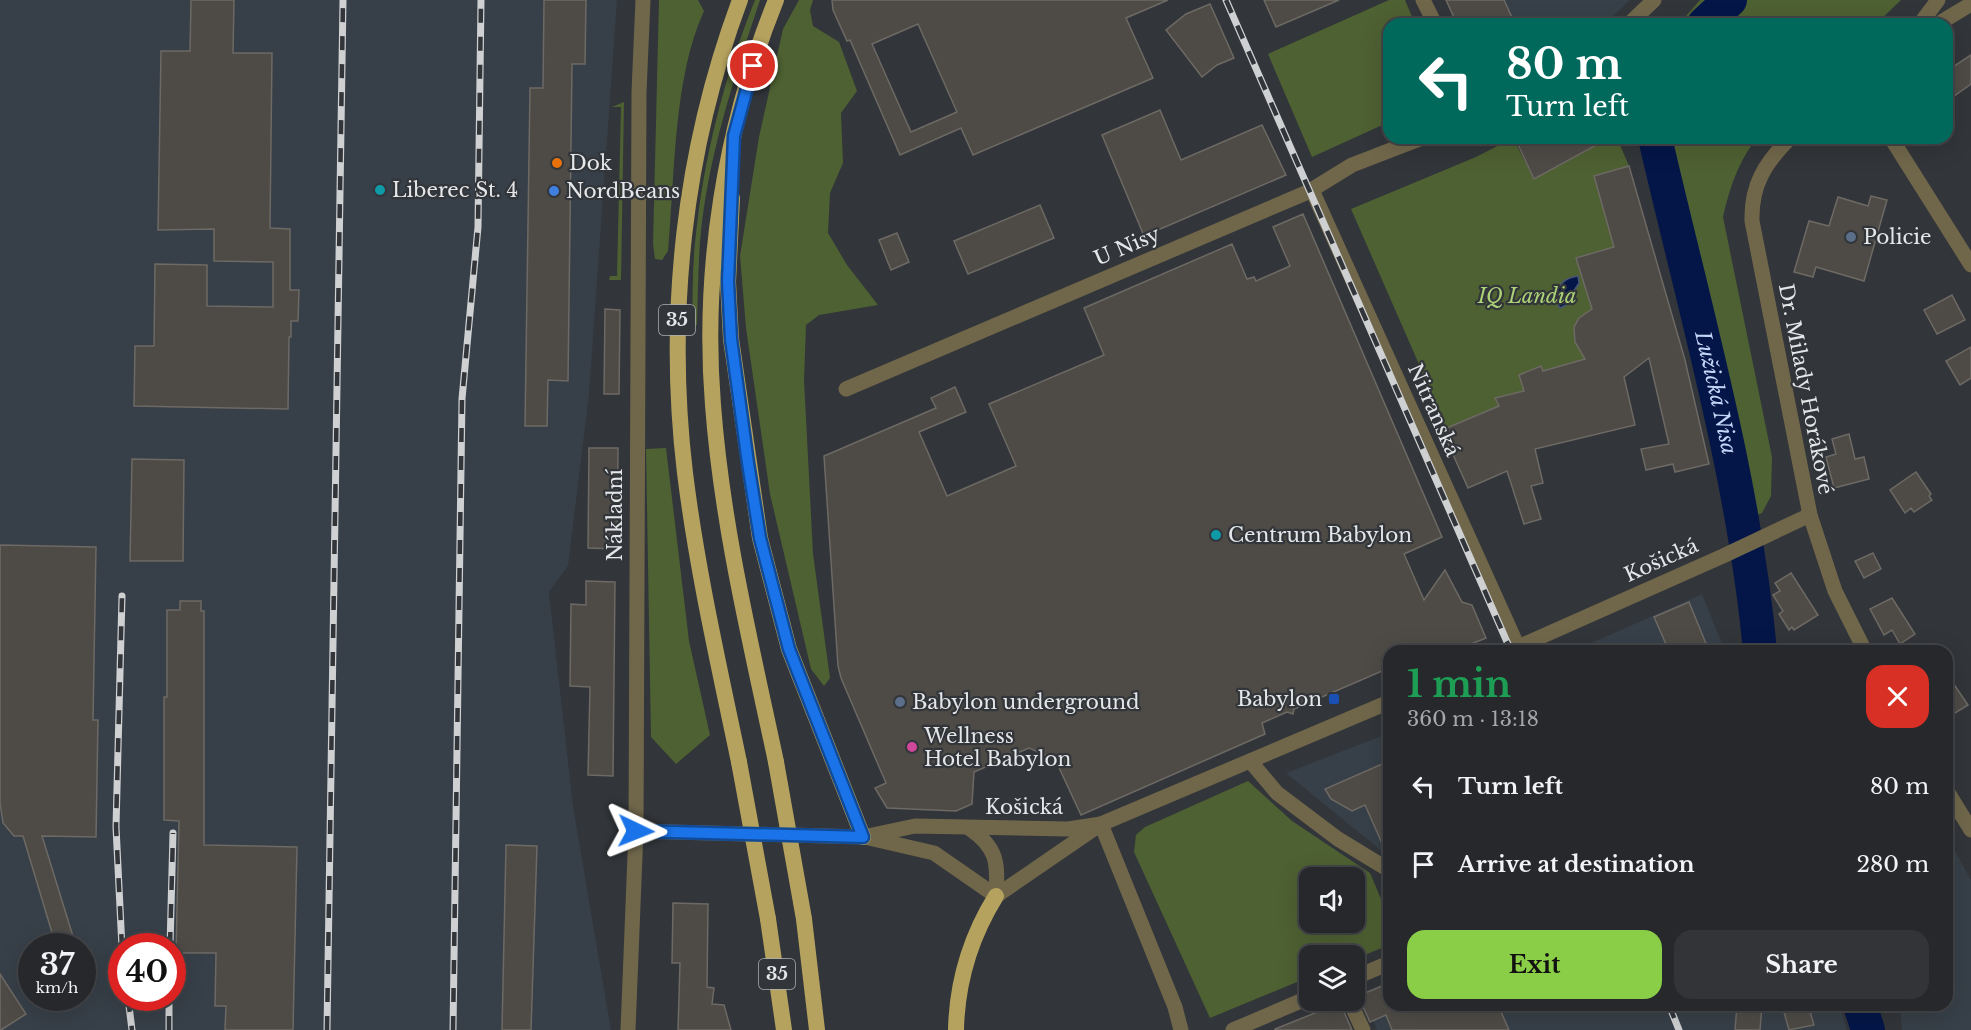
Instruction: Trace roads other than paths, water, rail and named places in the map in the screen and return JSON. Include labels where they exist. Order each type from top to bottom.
[{"type":"highway","name":"35","points":[[740,0],[704,113],[685,225],[677,324],[680,406],[692,528],[768,919],[783,1029]]},
{"type":"highway","name":"35","points":[[776,0],[748,82],[734,136],[715,251],[710,344],[712,403],[731,547],[776,762],[804,919],[817,1030]]},
{"type":"highway","points":[[734,136],[728,282],[731,339],[760,538],[789,649],[863,837]]},
{"type":"highway","points":[[956,1030],[959,985],[972,942],[996,896]]},
{"type":"street","name":"Nákladní","points":[[628,1030],[636,831],[639,92],[643,0]]},
{"type":"street","points":[[1423,0],[1432,18]]},
{"type":"street","points":[[1635,18],[1654,0]]},
{"type":"street","points":[[1924,18],[1938,0]]},
{"type":"street","points":[[1948,18],[1971,4]]},
{"type":"street","name":"U Nisy","points":[[846,389],[1312,190],[1352,165],[1406,144]]},
{"type":"street","name":"Dr. Milady Horákové","points":[[1784,144],[1771,157],[1757,181],[1751,202],[1752,221],[1810,515],[1834,591],[1862,645]]},
{"type":"street","points":[[1896,144],[1971,265]]},
{"type":"street","name":"Nitranská","points":[[1312,190],[1521,645]]},
{"type":"street","name":"Košická","points":[[1529,645],[1810,515]]},
{"type":"street","name":"Košická","points":[[636,831],[863,837],[915,826],[1068,829],[1101,824],[1383,705]]},
{"type":"street","points":[[1250,761],[1276,793],[1338,839],[1383,866]]},
{"type":"street","points":[[1953,801],[1971,830]]},
{"type":"street","points":[[996,896],[1101,824],[1175,1007],[1181,1030]]},
{"type":"street","points":[[969,828],[988,843],[994,855],[998,867],[996,896]]},
{"type":"street","points":[[863,837],[934,853],[996,896]]},
{"type":"street","points":[[1365,973],[1383,966]]},
{"type":"street","points":[[1233,1030],[1299,1002]]},
{"type":"street","points":[[1354,1011],[1363,1030]]},
{"type":"waterway","name":"Lužická Nisa","points":[[1710,18],[1730,0]]},
{"type":"waterway","name":"Lužická Nisa","points":[[1656,144],[1730,457],[1752,586],[1759,645]]},
{"type":"waterway","name":"Lužická Nisa","points":[[1862,1011],[1868,1030]]},
{"type":"railway","points":[[327,1030],[343,0]]},
{"type":"railway","points":[[453,1030],[462,399],[478,227],[481,0]]},
{"type":"railway","points":[[1226,0],[1508,645]]},
{"type":"railway","points":[[121,933],[116,827],[122,596]]},
{"type":"railway","points":[[170,933],[173,833]]},
{"type":"railway","points":[[130,1011],[132,1030]]},
{"type":"railway","points":[[169,1011],[169,1030]]},
{"type":"railway","points":[[1671,1011],[1679,1030]]},
{"type":"place","name":"Dok","points":[[557,163]]},
{"type":"place","name":"Liberec St. 4","points":[[380,190]]},
{"type":"place","name":"NordBeans","points":[[554,191]]},
{"type":"place","name":"Policie","points":[[1851,237]]},
{"type":"place","name":"Centrum Babylon","points":[[1216,535]]},
{"type":"place","name":"Babylon","points":[[1334,699]]},
{"type":"place","name":"Babylon underground","points":[[900,702]]},
{"type":"place","name":"Wellness Hotel Babylon","points":[[912,747]]},
{"type":"park label","name":"IQ Landia","points":[[1527,296]]}]
